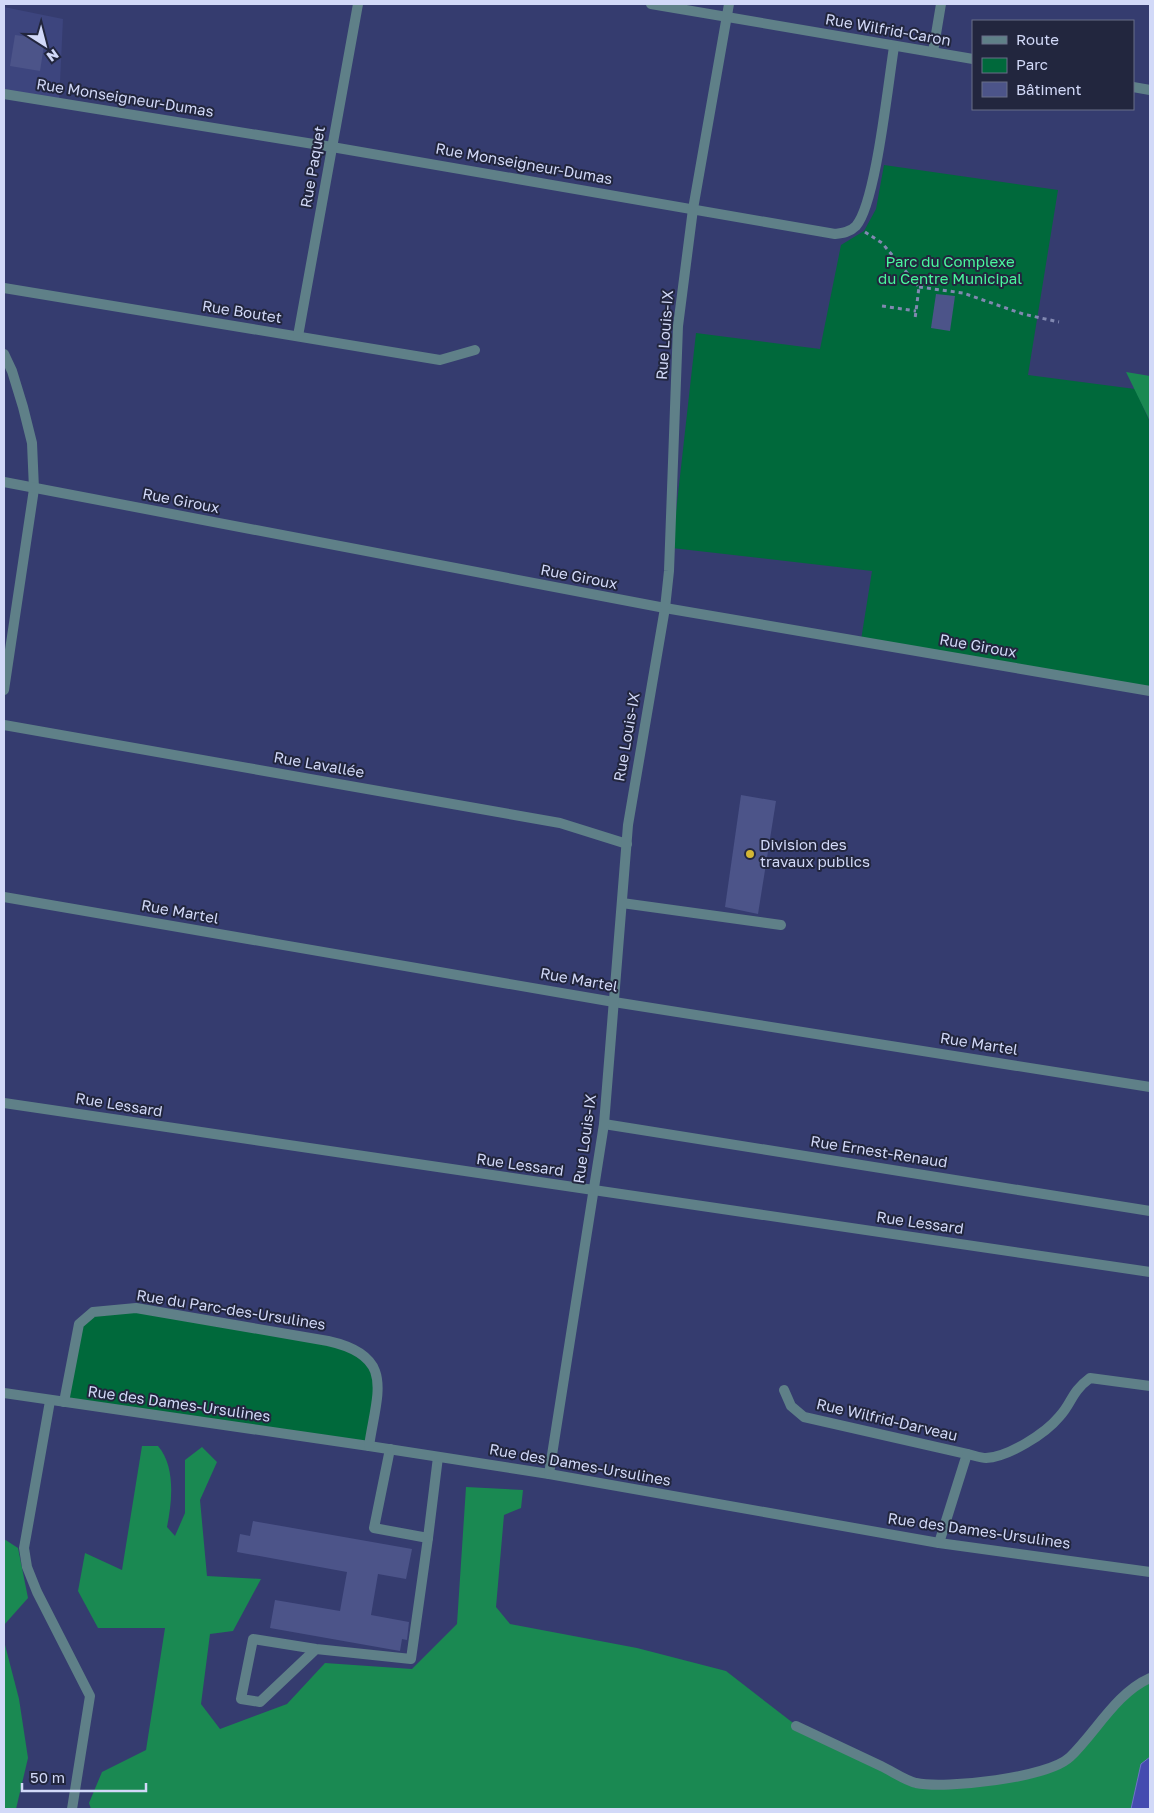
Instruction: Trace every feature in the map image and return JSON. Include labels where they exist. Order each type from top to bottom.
[{"type":"street","name":"Rue Paquet","points":[[298,336],[358,4]]},
{"type":"street","name":"Rue Wilfrid-Caron","points":[[651,4],[972,59]]},
{"type":"street","name":"Rue Louis-IX","points":[[549,1474],[604,1124],[628,825],[665,608],[669,570],[678,326],[693,209],[729,4]]},
{"type":"street","points":[[933,52],[941,4]]},
{"type":"street","points":[[856,226],[870,197],[894,47]]},
{"type":"street","points":[[1134,87],[1150,90]]},
{"type":"street","name":"Rue Monseigneur-Dumas","points":[[4,94],[332,147],[835,234],[847,232],[856,226]]},
{"type":"street","name":"Rue Boutet","points":[[4,288],[440,360],[475,350]]},
{"type":"street","points":[[4,354],[15,380],[32,443],[34,488],[4,690]]},
{"type":"street","name":"Rue Giroux","points":[[4,482],[665,608],[1150,691]]},
{"type":"street","name":"Rue Lavallée","points":[[4,725],[560,823],[627,844]]},
{"type":"street","name":"Rue Martel","points":[[4,896],[614,1002],[1150,1087]]},
{"type":"street","points":[[622,903],[781,925]]},
{"type":"street","name":"Rue Lessard","points":[[4,1102],[1150,1272]]},
{"type":"street","name":"Rue Ernest-Renaud","points":[[604,1124],[1150,1211]]},
{"type":"street","name":"Rue du Parc-des-Ursulines","points":[[64,1402],[79,1324],[93,1312],[136,1308],[348,1345],[365,1354],[374,1366],[378,1384],[369,1446]]},
{"type":"street","name":"Rue Wilfrid-Darveau","points":[[784,1390],[791,1406],[804,1417],[985,1458],[1000,1456],[1041,1434],[1060,1416],[1076,1388],[1090,1378],[1150,1386]]},
{"type":"street","name":"Rue des Dames-Ursulines","points":[[4,1393],[390,1449],[549,1474],[939,1542],[1150,1572]]},
{"type":"street","points":[[50,1400],[24,1548],[27,1567],[37,1592],[90,1696],[72,1809]]},
{"type":"street","points":[[390,1449],[374,1528],[428,1538]]},
{"type":"street","name":"Rue Wilfrid-Darveau","points":[[939,1542],[968,1454]]},
{"type":"street","points":[[316,1649],[260,1702],[242,1699],[253,1639],[316,1649],[411,1659],[438,1457]]},
{"type":"street","points":[[796,1726],[916,1782],[961,1784],[1006,1779],[1047,1769],[1069,1758],[1098,1724],[1138,1683],[1150,1678]]},
{"type":"path","points":[[856,226],[882,243],[919,287],[963,293],[1023,314],[1058,322]]},
{"type":"path","points":[[916,320],[919,287]]},
{"type":"path","points":[[882,306],[916,311]]},
{"type":"shaded area","points":[[4,7],[63,19],[59,104],[4,94]]},
{"type":"shaded area","points":[[1150,1757],[1150,1809],[1131,1809],[1141,1764]]},
{"type":"green space","name":"Parc du Complexe du Centre Municipal","points":[[884,165],[1058,190],[1028,375],[1135,389],[1150,422],[1150,687],[861,640],[872,571],[672,548],[696,333],[820,349],[841,245],[864,231],[876,209]]},
{"type":"green space","points":[[1126,372],[1150,376],[1150,421]]},
{"type":"green space","points":[[111,1309],[328,1341],[365,1354],[378,1384],[369,1446],[64,1402],[79,1331],[93,1312]]},
{"type":"green space","points":[[142,1446],[158,1446],[168,1464],[171,1496],[167,1527],[175,1536],[185,1513],[185,1460],[202,1447],[217,1462],[200,1500],[207,1576],[261,1579],[233,1631],[210,1634],[201,1704],[220,1729],[287,1704],[325,1663],[412,1669],[457,1624],[466,1487],[523,1490],[521,1508],[504,1515],[496,1607],[510,1624],[637,1648],[726,1671],[797,1726],[914,1782],[1005,1779],[1071,1757],[1085,1740],[1150,1676],[1150,1757],[1141,1764],[1131,1809],[91,1809],[89,1803],[102,1772],[146,1750],[165,1628],[98,1628],[78,1591],[85,1553],[122,1570]]},
{"type":"green space","points":[[4,1539],[18,1548],[28,1598],[4,1625]]},
{"type":"green space","points":[[4,1641],[19,1699],[28,1758],[16,1809],[4,1809]]},
{"type":"building","points":[[15,35],[45,39],[40,71],[10,66]]},
{"type":"building","points":[[936,294],[955,296],[950,331],[931,328]]},
{"type":"building","name":"Division des travaux publics","points":[[741,795],[776,801],[758,914],[725,907]]},
{"type":"building","points":[[253,1521],[412,1549],[406,1579],[378,1574],[371,1615],[409,1622],[407,1640],[402,1639],[400,1651],[270,1628],[275,1600],[340,1611],[347,1572],[237,1552],[240,1534],[250,1536]]},
{"type":"place","name":"Division des travaux publics","points":[[750,854]]}]
